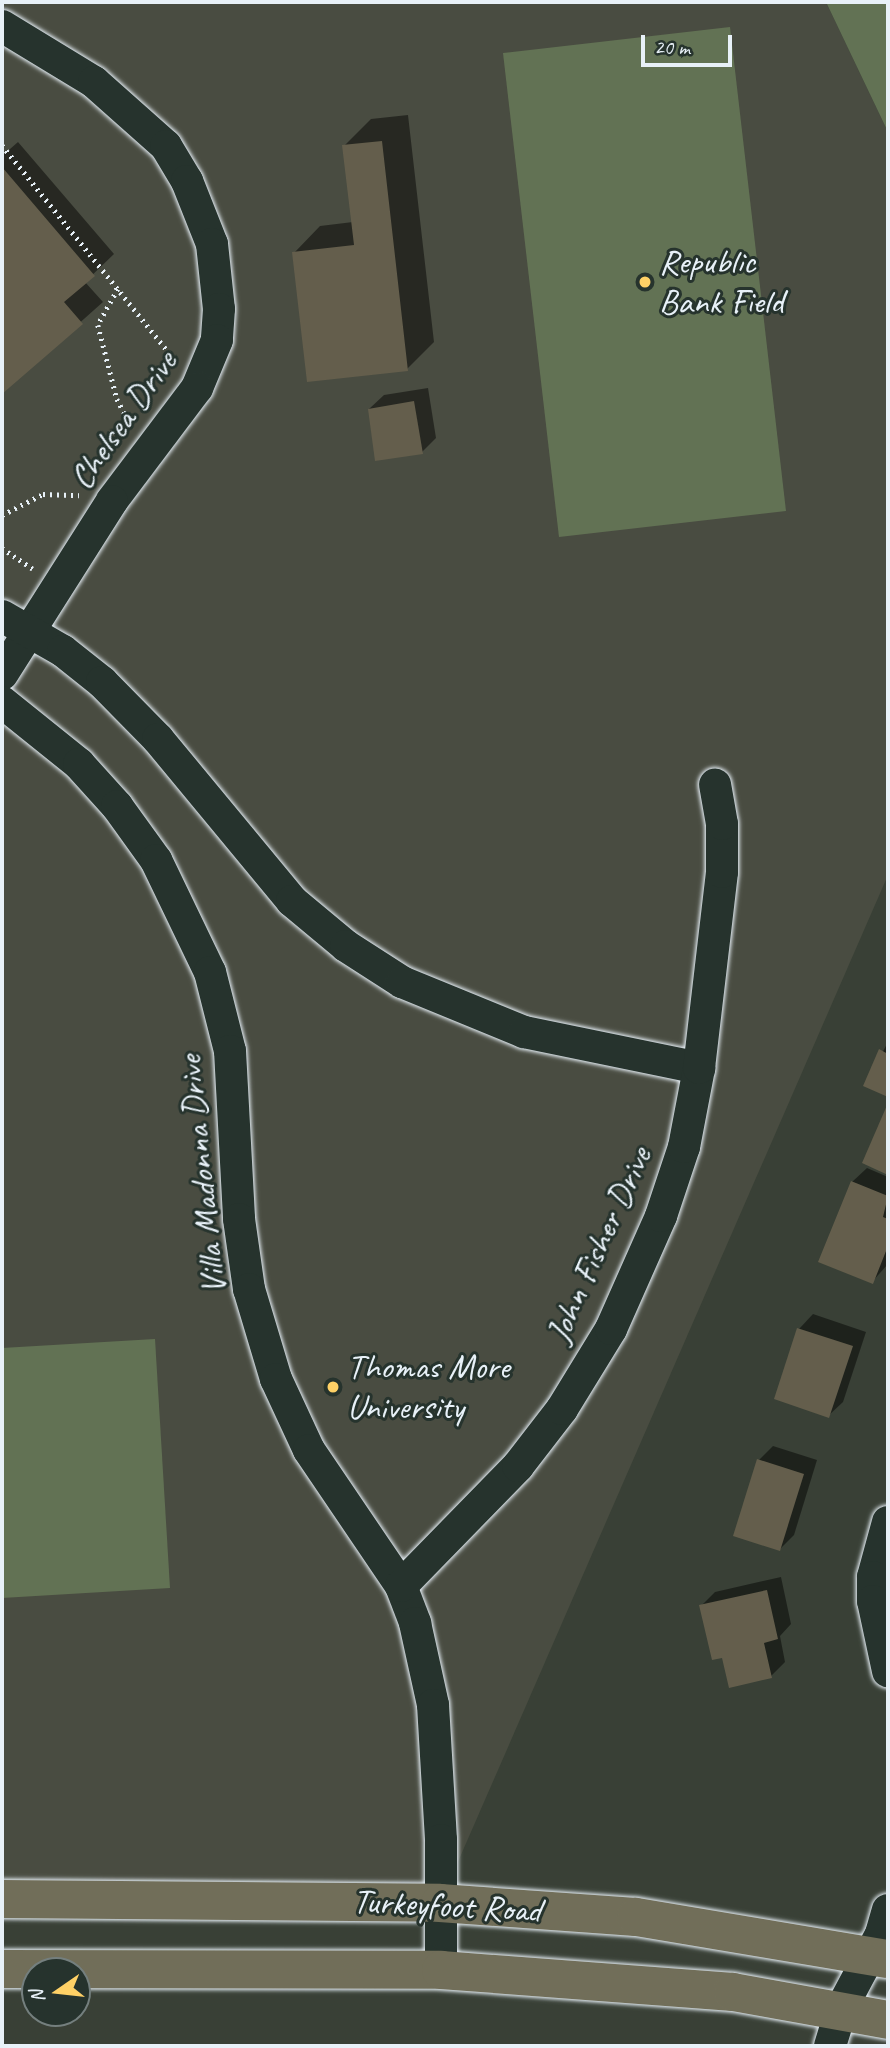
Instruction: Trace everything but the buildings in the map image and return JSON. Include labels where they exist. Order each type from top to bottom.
[{"type":"main road","name":"Turkeyfoot Road","points":[[2,1899],[440,1903],[636,1917],[878,1956]]},
{"type":"main road","name":"Turkeyfoot Road","points":[[2,1969],[441,1970],[696,1989],[841,2009],[888,2020]]},
{"type":"street","name":"Chelsea Drive","points":[[2,26],[94,82],[135,115],[166,146],[187,181],[212,244],[219,309],[217,340],[197,388],[112,501],[2,674]]},
{"type":"street","points":[[2,616],[30,630],[102,682],[158,739],[292,901],[357,953],[402,982],[524,1032],[699,1068]]},
{"type":"street","name":"Villa Madonna Drive","points":[[2,702],[79,764],[117,806],[156,860],[188,918],[210,972],[230,1051],[239,1219],[249,1290],[276,1379],[309,1450],[401,1586],[415,1623],[433,1705],[441,1970]]},
{"type":"street","name":"John Fisher Drive","points":[[401,1586],[519,1466],[562,1409],[611,1329],[660,1216],[684,1147],[699,1068],[722,872],[722,824],[715,785]]},
{"type":"street","points":[[888,1522],[877,1550],[873,1589],[888,1671]]},
{"type":"street","points":[[830,2046],[841,2009],[878,1956],[888,1910]]},
{"type":"path","points":[[2,145],[197,388]]},
{"type":"path","points":[[118,289],[98,325],[117,399],[147,454]]},
{"type":"path","points":[[2,515],[43,494],[66,492],[112,501]]},
{"type":"shaded area","name":"Thomas More University","points":[[2,2],[826,2],[888,132],[888,875],[440,1903],[2,1899]]},
{"type":"green space","points":[[826,2],[888,2],[888,132]]},
{"type":"green space","name":"Republic Bank Field","points":[[730,27],[786,511],[559,537],[503,53]]},
{"type":"green space","points":[[155,1339],[170,1588],[2,1598],[2,1348]]},
{"type":"place","name":"Republic Bank Field","points":[[645,282]]},
{"type":"place","name":"Thomas More University","points":[[333,1387]]}]
